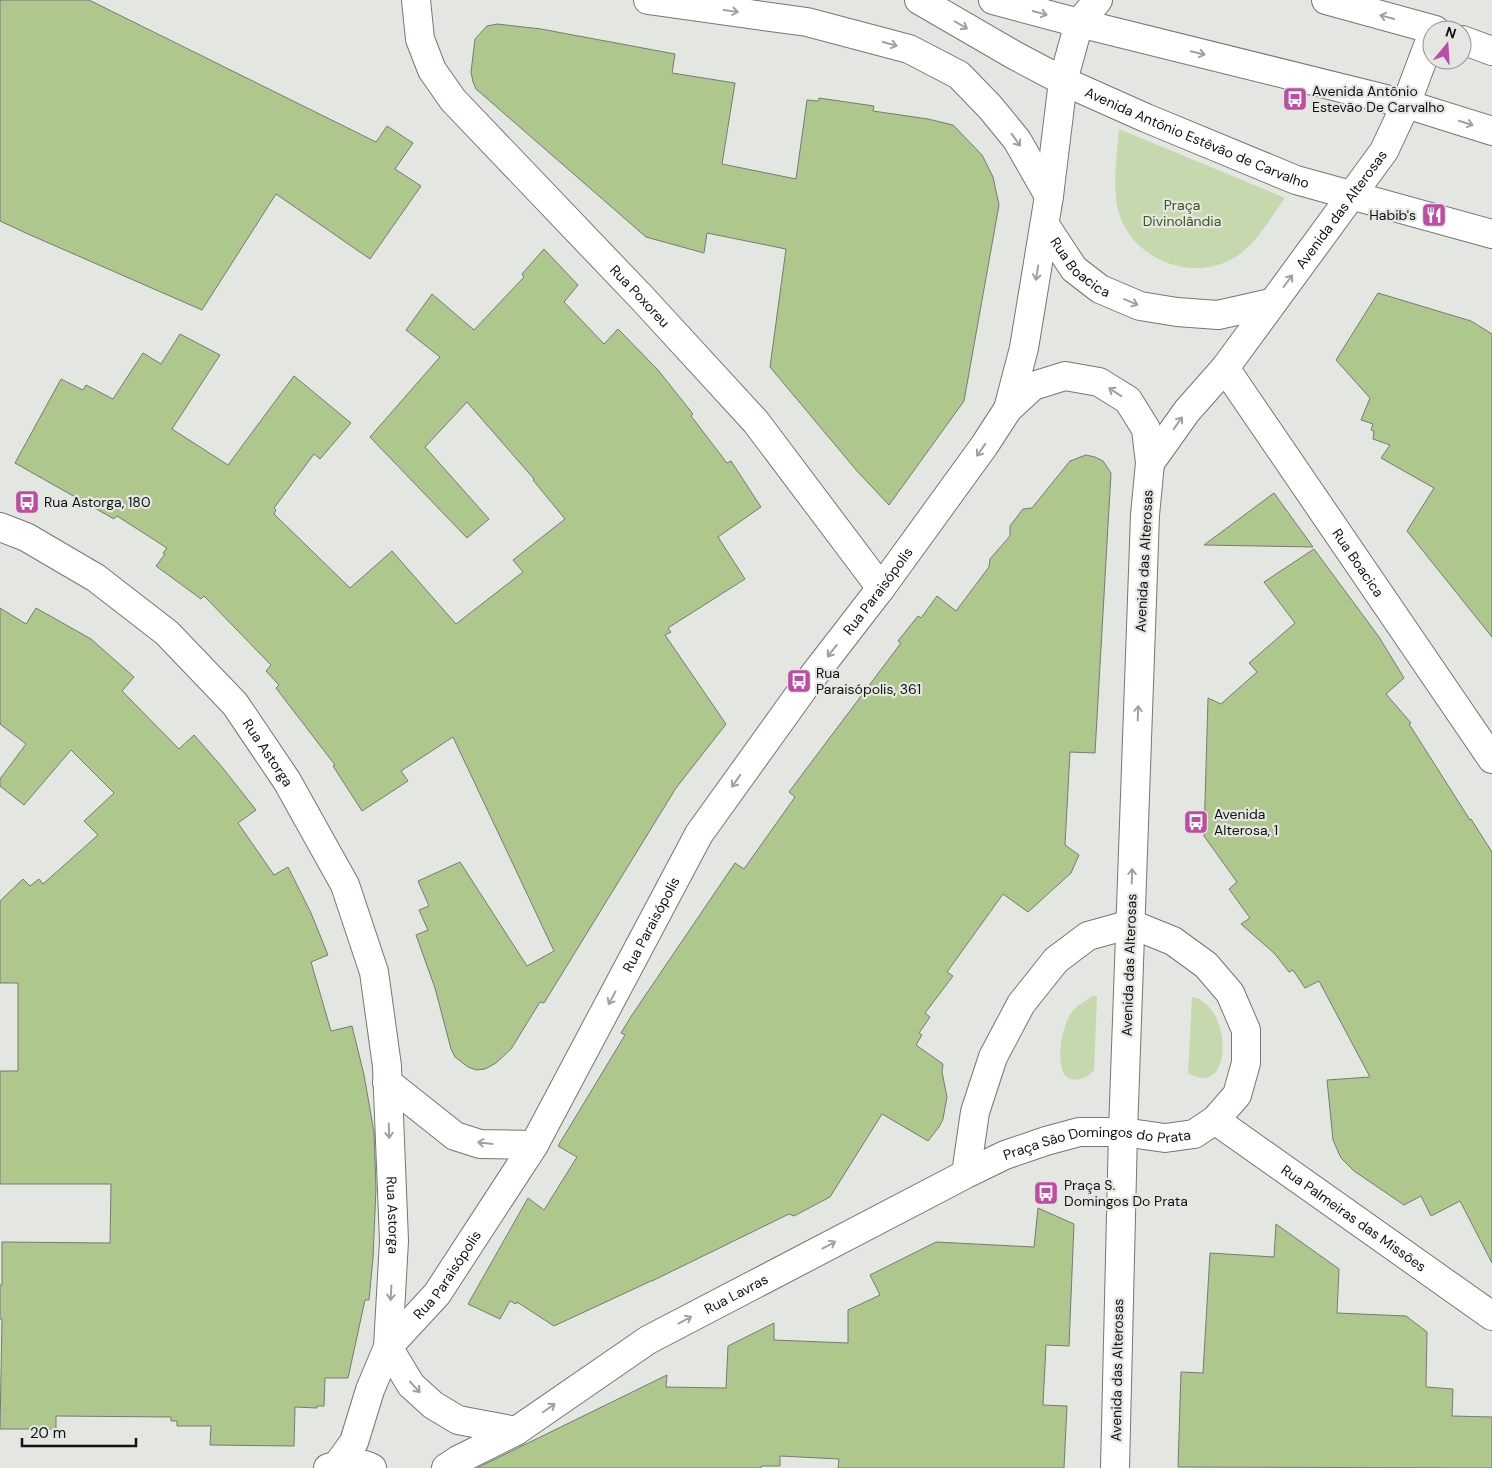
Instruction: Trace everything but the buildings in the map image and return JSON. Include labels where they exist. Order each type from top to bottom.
[{"type":"main road","name":"Rua Poxoreu","points":[[416,0],[420,38],[432,70],[453,100],[643,298],[756,422],[881,588]]},
{"type":"main road","points":[[648,0],[807,22],[910,49],[959,75],[990,107],[1017,140],[1049,196]]},
{"type":"main road","name":"Avenida Antônio Estêvão de Carvalho","points":[[919,0],[1063,81],[1146,118],[1296,180],[1492,234]]},
{"type":"main road","points":[[993,0],[1406,104],[1492,132]]},
{"type":"main road","points":[[1008,409],[1024,348],[1045,225],[1063,81],[1079,23],[1098,0]]},
{"type":"main road","points":[[1326,0],[1422,27]]},
{"type":"main road","points":[[1472,44],[1492,51]]},
{"type":"main road","name":"Avenida das Alterosas","points":[[1150,463],[1187,411],[1225,368],[1384,151],[1406,104],[1422,62]]},
{"type":"main road","name":"Rua Boacica","points":[[1045,225],[1074,269],[1100,289],[1140,306],[1177,312],[1218,315],[1271,303]]},
{"type":"main road","name":"Rua Boacica","points":[[1225,368],[1492,759]]},
{"type":"main road","name":"Avenida das Alterosas","points":[[1008,409],[1033,386],[1065,376],[1099,382],[1128,400],[1146,429],[1150,463],[1145,515],[1123,1132],[1115,1468]]},
{"type":"main road","name":"Rua Paraisópolis","points":[[333,1466],[354,1442],[370,1390],[388,1347],[437,1294],[534,1145],[699,834],[806,685],[881,588],[984,446],[1008,409]]},
{"type":"main road","name":"Rua Astorga","points":[[0,527],[26,537],[96,578],[167,633],[235,704],[287,781],[345,885],[374,972],[387,1066],[394,1241],[388,1347]]},
{"type":"main road","points":[[966,1174],[975,1112],[993,1057],[1022,1004],[1056,960],[1088,936],[1131,924]]},
{"type":"main road","name":"Praça São Domingos do Prata","points":[[966,1174],[1005,1155],[1079,1132],[1123,1132],[1165,1138],[1194,1134],[1215,1120],[1237,1095],[1246,1063],[1246,1030],[1230,992],[1206,965],[1173,941],[1131,924]]},
{"type":"main road","points":[[387,1082],[455,1136],[480,1144],[534,1145]]},
{"type":"main road","name":"Rua Palmeiras das Missões","points":[[1215,1120],[1492,1316]]},
{"type":"main road","name":"Rua Lavras","points":[[446,1468],[516,1431],[648,1340],[966,1174]]},
{"type":"main road","points":[[388,1347],[412,1385],[433,1405],[458,1420],[516,1431]]},
{"type":"main road","points":[[333,1466],[366,1465],[372,1468]]},
{"type":"green space","name":"Praça Divinolândia","points":[[1119,129],[1285,198],[1253,242],[1240,254],[1222,264],[1203,268],[1184,267],[1165,262],[1148,253],[1134,240],[1123,224],[1117,205],[1115,186]]},
{"type":"green space","points":[[1093,996],[1097,997],[1094,1070],[1088,1076],[1075,1080],[1064,1074],[1060,1060],[1061,1043],[1065,1026],[1071,1013]]},
{"type":"green space","points":[[1192,997],[1205,1003],[1215,1016],[1221,1032],[1223,1048],[1220,1063],[1214,1074],[1203,1078],[1188,1073]]},
{"type":"place","name":"Avenida Antônio Estevão De Carvalho","points":[[1295,99]]},
{"type":"place","name":"Habib's","points":[[1434,215]]},
{"type":"place","name":"Rua Astorga, 180","points":[[27,502]]},
{"type":"place","name":"Rua Paraisópolis, 361","points":[[799,681]]},
{"type":"place","name":"Avenida Alterosa, 1","points":[[1196,822]]},
{"type":"place","name":"Praça S. Domingos Do Prata","points":[[1046,1193]]}]
